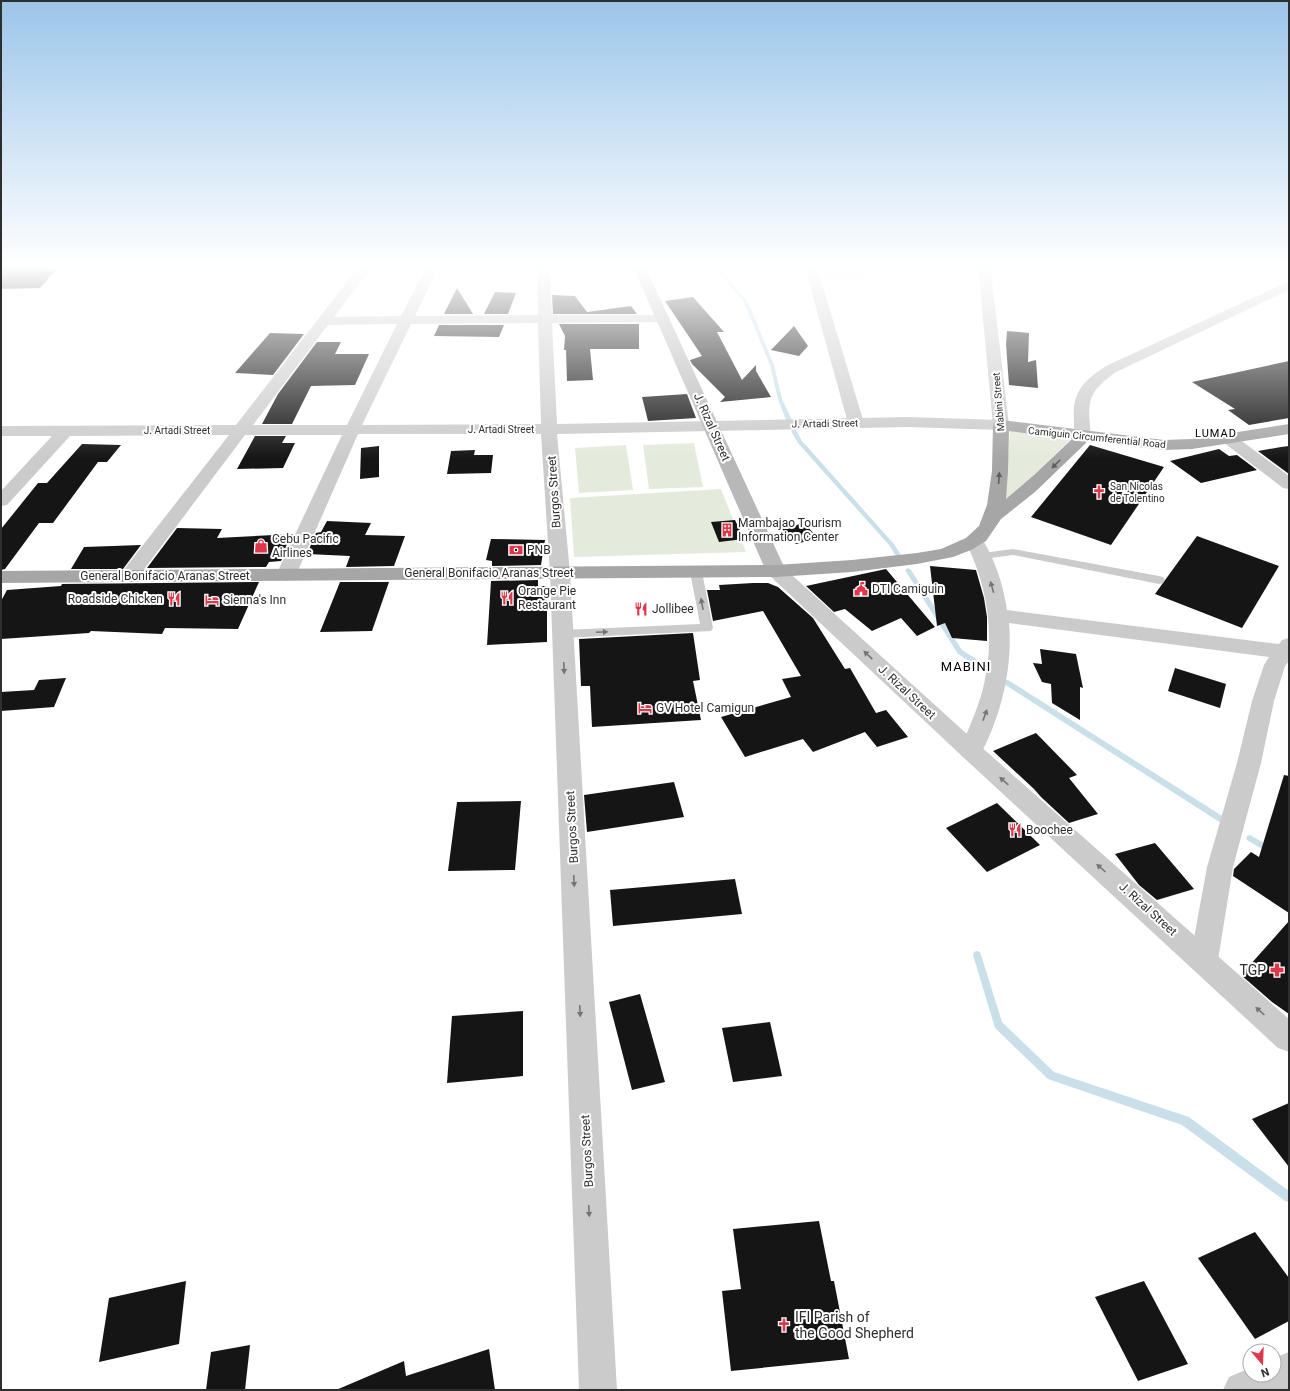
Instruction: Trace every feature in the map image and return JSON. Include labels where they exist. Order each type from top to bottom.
[{"type":"main road","name":"J. Rizal Street","points":[[668,329],[776,571]]},
{"type":"main road","name":"Camiguin Circumferential Road","points":[[1001,425],[1083,437],[1164,445],[1192,444],[1289,429]]},
{"type":"main road","name":"Mabini Street","points":[[979,549],[986,529],[993,516],[998,488],[1001,425]]},
{"type":"main road","name":"Mabini Street","points":[[993,516],[1016,502],[1031,489],[1083,437]]},
{"type":"main road","name":"General Bonifacio Aranas Street","points":[[1,577],[776,571],[861,566],[908,560],[954,550],[979,549]]},
{"type":"street","points":[[129,576],[239,430],[319,329]]},
{"type":"street","points":[[286,575],[352,430],[402,329]]},
{"type":"street","name":"Burgos Street","points":[[545,329],[550,429],[560,573],[598,1390]]},
{"type":"street","points":[[829,329],[856,423]]},
{"type":"street","name":"Mabini Street","points":[[991,329],[1001,425]]},
{"type":"street","points":[[1083,437],[1080,405],[1086,390],[1096,379],[1111,369],[1196,329]]},
{"type":"street","name":"J. Artadi Street","points":[[1,431],[550,429],[908,422],[1001,425]]},
{"type":"street","points":[[1,501],[65,430]]},
{"type":"street","points":[[1229,439],[1289,484]]},
{"type":"street","points":[[971,751],[994,688],[997,668],[999,616],[979,549]]},
{"type":"street","name":"J. Rizal Street","points":[[776,571],[971,751],[1289,1038]]},
{"type":"street","points":[[999,616],[1287,649]]},
{"type":"street","points":[[1204,960],[1220,867],[1249,763],[1263,701],[1275,665],[1287,649]]},
{"type":"street","points":[[1242,1390],[1289,1371]]},
{"type":"lane","points":[[979,549],[1013,552],[1159,580]]},
{"type":"lane","points":[[562,634],[707,628],[696,572]]},
{"type":"green space","points":[[1010,430],[1072,438],[1004,504]]},
{"type":"green space","points":[[694,443],[703,487],[649,489],[643,445]]},
{"type":"green space","points":[[626,445],[633,490],[579,493],[575,448]]},
{"type":"green space","points":[[721,489],[746,552],[574,557],[570,498]]},
{"type":"building","points":[[437,329],[502,329],[499,337],[434,336]]},
{"type":"building","points":[[561,329],[639,329],[639,349],[590,349],[593,380],[567,381],[566,350],[564,350],[565,336]]},
{"type":"building","points":[[684,329],[721,329],[724,332],[717,332],[742,380],[756,365],[756,371],[771,397],[720,402],[725,397],[692,364],[690,360],[702,356]]},
{"type":"building","points":[[791,329],[796,329],[808,346],[799,356],[771,350]]},
{"type":"building","points":[[1007,331],[1029,333],[1028,362],[1036,360],[1038,388],[1009,385],[1006,344]]},
{"type":"building","points":[[270,333],[304,334],[273,375],[235,373]]},
{"type":"building","points":[[317,342],[341,342],[335,354],[369,354],[355,385],[311,386],[292,424],[262,424],[278,394]]},
{"type":"building","points":[[1289,361],[1289,418],[1249,425],[1228,410],[1235,409],[1192,382]]},
{"type":"building","points":[[687,394],[696,418],[648,421],[642,397]]},
{"type":"building","points":[[255,436],[286,436],[282,443],[295,443],[283,468],[237,469]]},
{"type":"building","points":[[82,444],[121,445],[107,462],[98,462],[53,523],[39,523],[5,569],[1,570],[1,529],[38,483],[47,483]]},
{"type":"building","name":"San Nicolas de Tolentino","points":[[1090,445],[1164,467],[1111,545],[1031,517]]},
{"type":"building","points":[[379,446],[379,477],[360,479],[361,448]]},
{"type":"building","points":[[1289,446],[1289,474],[1258,451],[1281,447]]},
{"type":"building","points":[[1219,449],[1229,456],[1237,455],[1257,470],[1201,483],[1170,461]]},
{"type":"building","points":[[475,450],[474,455],[493,455],[491,473],[447,474],[451,451]]},
{"type":"building","name":"Mambajao Tourism Information Center","points":[[735,520],[744,539],[719,542],[711,522]]},
{"type":"building","points":[[327,521],[371,523],[365,535],[405,536],[394,566],[346,567],[350,556],[307,554],[316,533],[321,532]]},
{"type":"building","points":[[804,523],[818,538],[796,544],[782,529]]},
{"type":"building","points":[[177,528],[222,529],[217,538],[294,534],[281,561],[269,562],[266,567],[147,568]]},
{"type":"building","points":[[1197,536],[1279,566],[1242,628],[1155,594]]},
{"type":"building","name":"PNB","points":[[491,539],[545,540],[541,565],[492,566],[492,561],[486,560]]},
{"type":"building","points":[[141,545],[123,569],[71,569],[84,547]]},
{"type":"building","points":[[930,566],[976,570],[984,598],[987,617],[987,641],[952,638],[945,623],[937,626]]},
{"type":"building","points":[[886,569],[935,627],[917,636],[901,618],[872,631],[845,609],[834,612],[806,586]]},
{"type":"building","points":[[538,580],[538,586],[547,586],[547,642],[487,645],[491,581]]},
{"type":"building","points":[[259,582],[238,629],[165,628],[162,634],[91,631],[89,633],[1,639],[1,601],[7,590],[61,586],[62,584]]},
{"type":"building","points":[[340,582],[389,582],[372,631],[320,632]]},
{"type":"building","points":[[768,583],[778,587],[813,618],[845,669],[850,668],[876,713],[886,710],[908,737],[877,747],[865,732],[813,752],[803,739],[745,757],[721,717],[791,697],[782,679],[801,676],[763,611],[713,621],[707,590],[720,590],[719,585]]},
{"type":"building","points":[[693,633],[700,680],[693,681],[701,720],[592,727],[590,686],[581,686],[579,639]]},
{"type":"building","points":[[1040,649],[1076,654],[1083,688],[1080,687],[1080,720],[1052,703],[1051,684],[1042,682],[1033,663],[1042,664]]},
{"type":"building","points":[[1175,668],[1226,684],[1220,708],[1168,691]]},
{"type":"building","points":[[66,678],[54,707],[1,711],[1,692],[34,690],[39,680]]},
{"type":"building","points":[[1036,733],[1077,775],[1069,778],[1098,814],[1069,823],[993,751]]},
{"type":"building","points":[[1284,775],[1289,776],[1289,913],[1233,876],[1234,869],[1251,852],[1259,857]]},
{"type":"building","points":[[674,782],[684,817],[587,832],[584,795]]},
{"type":"building","points":[[521,801],[515,870],[448,871],[457,802]]},
{"type":"building","points":[[997,803],[1040,845],[987,872],[946,828]]},
{"type":"building","points":[[1155,843],[1194,889],[1157,900],[1139,885],[1115,854]]},
{"type":"building","points":[[735,879],[742,914],[613,926],[610,890]]},
{"type":"building","points":[[1289,921],[1289,1014],[1272,1002],[1241,975]]},
{"type":"building","points":[[640,994],[665,1082],[632,1090],[609,1002]]},
{"type":"building","points":[[523,1011],[523,1076],[447,1083],[452,1016]]},
{"type":"building","points":[[770,1022],[782,1076],[733,1082],[722,1028]]},
{"type":"building","points":[[1289,1103],[1289,1167],[1252,1119]]},
{"type":"building","name":"IFI Parish of the Good Shepherd","points":[[819,1221],[831,1281],[834,1281],[849,1359],[731,1371],[722,1291],[741,1289],[733,1229]]},
{"type":"building","points":[[1255,1232],[1289,1278],[1289,1321],[1255,1339],[1198,1258]]},
{"type":"building","points":[[186,1281],[179,1344],[99,1362],[109,1298]]},
{"type":"building","points":[[1144,1281],[1188,1364],[1138,1381],[1095,1297]]},
{"type":"building","points":[[250,1345],[245,1390],[206,1390],[211,1352]]},
{"type":"building","points":[[489,1349],[495,1390],[336,1390],[404,1361],[406,1376]]},
{"type":"waterway","points":[[757,329],[772,365],[780,399],[789,420]]},
{"type":"waterway","points":[[794,431],[800,442],[891,544],[898,555]]},
{"type":"waterway","points":[[908,570],[960,652],[988,670]]},
{"type":"waterway","points":[[1006,682],[1224,821]]},
{"type":"waterway","points":[[1250,838],[1270,850]]},
{"type":"waterway","points":[[977,955],[998,1025],[1051,1076],[1185,1121],[1289,1197]]},
{"type":"place","name":"San Nicolas de Tolentino","points":[[1099,492]]},
{"type":"place","name":"Mambajao Tourism Information Center","points":[[727,530]]},
{"type":"place","name":"Cebu Pacific Airlines","points":[[261,546]]},
{"type":"place","name":"PNB","points":[[516,550]]},
{"type":"place","name":"DTI Camiguin","points":[[861,589]]},
{"type":"place","name":"Orange Pie Restaurant","points":[[507,598]]},
{"type":"place","name":"Roadside Chicken","points":[[174,599]]},
{"type":"place","name":"Sienna's Inn","points":[[212,600]]},
{"type":"place","name":"Jollibee","points":[[641,609]]},
{"type":"place","name":"GV Hotel Camigun","points":[[645,708]]},
{"type":"place","name":"Boochee","points":[[1015,830]]},
{"type":"place","name":"TGP","points":[[1277,970]]},
{"type":"place","name":"IFI Parish of the Good Shepherd","points":[[784,1325]]},
{"type":"district","name":"LUMAD","points":[[1216,433]]},
{"type":"district","name":"MABINI","points":[[966,666]]}]
